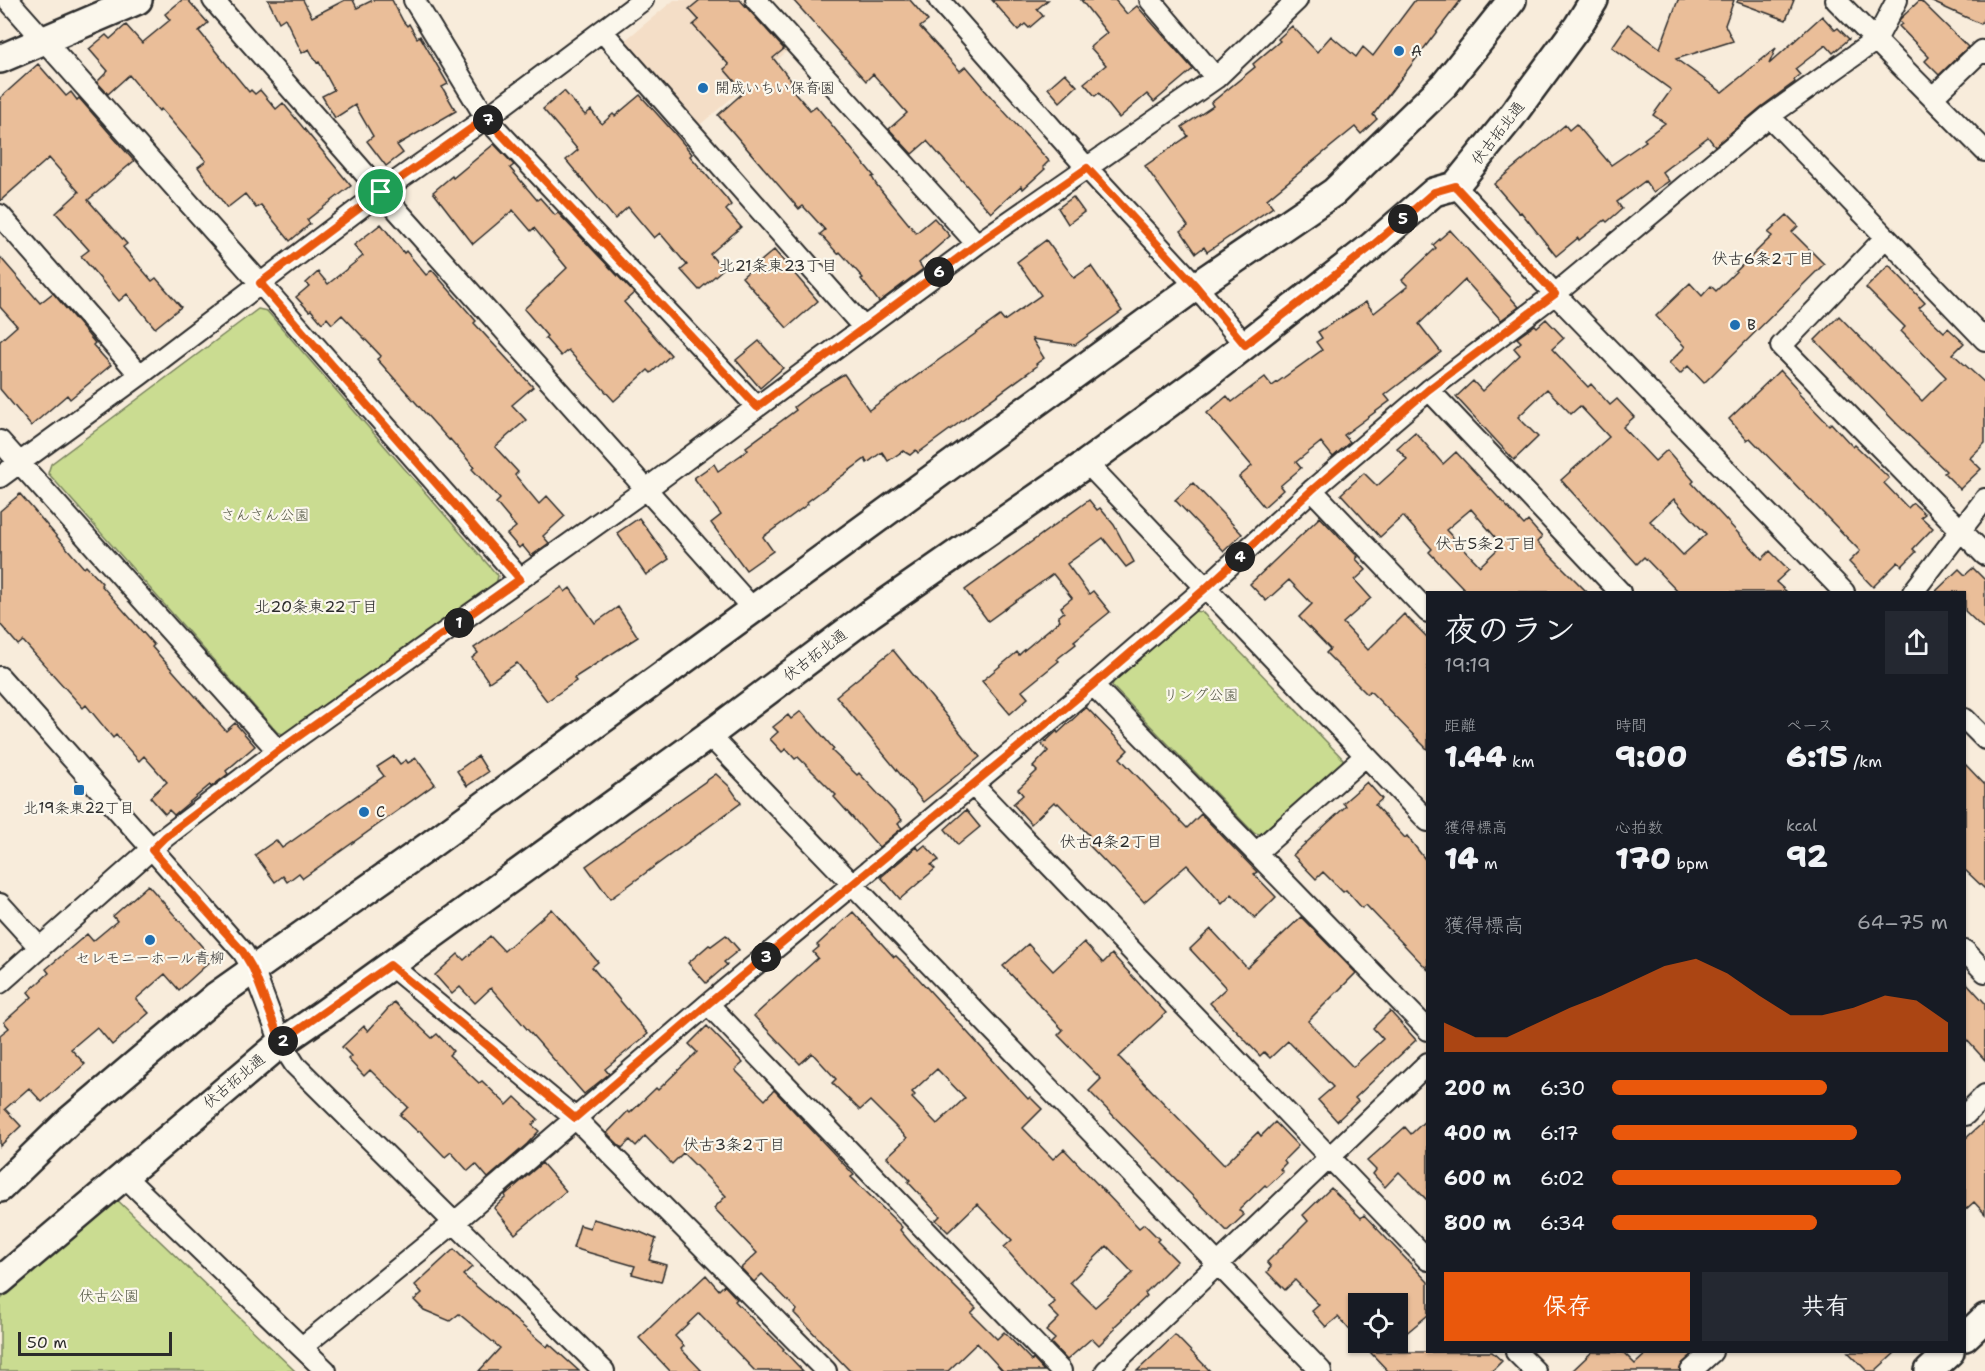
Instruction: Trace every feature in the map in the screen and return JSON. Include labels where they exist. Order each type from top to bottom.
[{"type":"street","points":[[8,0],[520,579]]},
{"type":"street","points":[[0,59],[138,0]]},
{"type":"street","points":[[213,0],[645,490],[753,609]]},
{"type":"street","points":[[414,0],[486,118],[757,407]]},
{"type":"street","points":[[0,477],[140,375],[381,192],[486,118],[643,0]]},
{"type":"street","points":[[756,0],[977,244]]},
{"type":"street","points":[[939,0],[1087,168],[1196,286],[1245,345]]},
{"type":"street","points":[[1150,0],[1216,78]]},
{"type":"street","points":[[0,983],[165,837],[278,751],[645,490],[977,244],[1216,78],[1297,0]]},
{"type":"street","points":[[0,1188],[70,1120],[216,996],[430,845],[1196,286],[1334,192],[1445,84],[1512,0]]},
{"type":"street","name":"伏古拓北通","points":[[0,1281],[281,1042],[709,735],[870,614],[1087,463],[1245,345],[1372,246],[1434,192],[1455,186],[1511,117],[1578,26],[1594,0]]},
{"type":"street","points":[[1836,0],[1985,151]]},
{"type":"street","points":[[302,1347],[455,1222],[708,1004],[1093,685],[1206,588],[1312,490],[1428,390],[1555,294],[1769,116],[1876,40],[1897,0]]},
{"type":"street","points":[[602,31],[864,328]]},
{"type":"street","points":[[1933,97],[1981,51],[1985,53]]},
{"type":"street","points":[[1769,116],[1985,340]]},
{"type":"street","points":[[1455,186],[1555,294],[1843,591]]},
{"type":"street","points":[[0,215],[140,375]]},
{"type":"street","points":[[1885,238],[1781,346],[1985,555]]},
{"type":"street","points":[[1428,390],[1619,591]]},
{"type":"street","points":[[0,441],[278,751]]},
{"type":"street","points":[[1087,463],[1426,819]]},
{"type":"street","points":[[1312,490],[1426,610]]},
{"type":"street","points":[[1914,591],[1985,499]]},
{"type":"street","points":[[0,677],[243,952],[253,969],[281,1042],[295,1065],[604,1371]]},
{"type":"street","points":[[1093,685],[1426,1028]]},
{"type":"street","points":[[1966,720],[1985,740]]},
{"type":"street","points":[[709,735],[1321,1371]]},
{"type":"street","points":[[1256,853],[1365,756]]},
{"type":"street","points":[[972,785],[1426,1258]]},
{"type":"street","points":[[0,904],[40,948]]},
{"type":"street","points":[[1966,952],[1985,972]]},
{"type":"street","points":[[390,965],[575,1118],[826,1371]]},
{"type":"street","points":[[708,1004],[1061,1371]]},
{"type":"street","points":[[1106,1371],[1426,1065]]},
{"type":"street","points":[[1966,1113],[1985,1095]]},
{"type":"street","points":[[123,1175],[326,1371]]},
{"type":"street","points":[[1966,1336],[1985,1318]]},
{"type":"street","points":[[1517,1353],[1535,1371]]},
{"type":"street","points":[[1691,1371],[1711,1353]]},
{"type":"shaded area","name":"開成いちい保育園","points":[[674,0],[747,0],[790,49],[696,128],[623,42]]},
{"type":"green space","name":"さんさん公園","points":[[258,309],[267,311],[498,576],[496,584],[288,736],[277,732],[48,473],[51,464]]},
{"type":"green space","name":"リング公園","points":[[1194,611],[1202,612],[1343,759],[1341,766],[1260,834],[1254,833],[1112,686],[1114,679]]},
{"type":"green space","name":"伏古公園","points":[[109,1192],[295,1371],[0,1371],[0,1300]]},
{"type":"building","points":[[182,0],[188,0],[208,23],[199,31],[249,92],[251,90],[255,94],[260,90],[276,109],[283,103],[351,186],[307,220],[310,224],[290,241],[261,205],[256,208],[245,194],[227,208],[198,167],[206,161],[129,75],[108,94],[97,82],[108,71],[89,49],[106,35],[110,39],[126,25],[142,43],[170,20],[165,14]]},
{"type":"building","points":[[268,0],[303,0],[312,17],[345,0],[353,0],[357,8],[373,0],[392,0],[403,21],[407,26],[409,24],[417,38],[420,36],[448,84],[442,87],[456,111],[397,145],[403,153],[386,166],[367,141],[373,136],[355,105],[335,118],[322,96],[334,90],[319,62],[317,63],[309,49],[302,53],[285,18],[279,22]]},
{"type":"building","points":[[700,0],[740,0],[784,49],[773,58],[793,83],[789,86],[810,110],[816,106],[874,176],[872,177],[876,184],[916,233],[934,218],[950,236],[919,263],[923,269],[879,302],[861,279],[863,278],[820,234],[825,230],[803,206],[799,209],[718,115],[744,92],[724,69],[729,65],[693,25],[699,20],[689,9]]},
{"type":"building","points":[[793,0],[910,0],[928,21],[920,27],[960,71],[966,66],[1049,161],[1043,167],[1045,169],[1023,189],[1021,186],[991,213],[927,141],[912,154],[889,129],[907,113],[873,74],[866,81]]},
{"type":"building","points":[[992,0],[1048,0],[1037,9],[1043,16],[1029,28],[1025,24],[1018,30]]},
{"type":"building","points":[[1081,0],[1115,0],[1127,14],[1137,6],[1193,69],[1154,102],[1147,94],[1119,118],[1099,93],[1095,96],[1084,83],[1106,65],[1090,47],[1107,33]]},
{"type":"building","points":[[1415,0],[1461,0],[1373,115],[1377,119],[1361,134],[1355,127],[1267,199],[1273,207],[1207,252],[1204,247],[1196,253],[1181,231],[1188,226],[1145,166],[1188,136],[1182,127],[1213,106],[1211,103],[1255,67],[1253,64],[1280,41],[1278,39],[1292,26],[1317,52],[1331,36],[1356,57],[1363,47],[1373,56]]},
{"type":"building","points":[[1678,0],[1734,0],[1725,25],[1733,41],[1676,59],[1722,92],[1776,48],[1769,64],[1822,16],[1835,30],[1838,28],[1849,39],[1833,53],[1826,45],[1795,69],[1800,75],[1794,80],[1795,82],[1715,146],[1708,137],[1662,172],[1669,181],[1653,192],[1645,181],[1617,202],[1622,209],[1607,222],[1605,220],[1579,240],[1578,238],[1556,256],[1521,212],[1519,213],[1494,184],[1565,125],[1569,130],[1576,124],[1611,165],[1646,141],[1644,139],[1665,123],[1653,115],[1671,90],[1612,47],[1628,24],[1660,48]]},
{"type":"building","points":[[1738,0],[1794,0],[1786,20],[1737,2]]},
{"type":"building","points":[[1920,0],[1968,47],[1939,75],[1925,61],[1929,57],[1899,26],[1902,24],[1900,19]]},
{"type":"building","points":[[1928,0],[1985,0],[1985,16],[1981,24]]},
{"type":"building","points":[[38,64],[66,96],[71,92],[77,100],[79,98],[134,161],[88,200],[127,244],[123,247],[152,281],[156,278],[181,307],[155,328],[127,294],[119,301],[81,256],[89,250],[56,213],[79,192],[49,158],[0,201],[0,98]]},
{"type":"building","points":[[1065,73],[1077,86],[1060,102],[1048,88]]},
{"type":"building","points":[[564,91],[585,115],[591,110],[602,124],[640,95],[677,136],[692,154],[690,156],[727,199],[731,205],[726,210],[741,227],[710,254],[723,269],[699,290],[681,270],[687,265],[660,233],[654,238],[628,207],[615,219],[566,160],[578,150],[543,109]]},
{"type":"building","points":[[494,144],[514,165],[510,168],[537,200],[540,198],[555,215],[558,213],[634,293],[624,302],[671,355],[651,373],[648,370],[614,401],[568,350],[561,356],[524,309],[567,268],[534,228],[531,231],[513,210],[473,244],[433,192]]},
{"type":"building","points":[[1073,197],[1084,212],[1068,224],[1058,208]]},
{"type":"building","name":"B","points":[[1787,215],[1798,226],[1792,232],[1824,264],[1704,383],[1688,366],[1680,374],[1669,363],[1685,347],[1656,316],[1690,283],[1702,296],[1711,286],[1716,291],[1772,236],[1768,233]]},
{"type":"building","points":[[381,224],[404,253],[406,251],[426,275],[432,270],[476,321],[474,323],[533,387],[512,405],[526,420],[495,447],[518,472],[515,475],[539,504],[547,496],[565,516],[543,536],[549,543],[531,556],[522,545],[519,548],[507,534],[516,527],[496,503],[500,499],[472,469],[474,467],[450,439],[377,359],[381,356],[342,315],[332,324],[327,318],[322,323],[296,297],[309,286],[306,283],[318,272],[328,284],[363,256],[354,245]]},
{"type":"building","points":[[1450,230],[1519,307],[1501,320],[1465,280],[1419,324],[1441,352],[1385,395],[1390,401],[1344,435],[1350,442],[1333,457],[1321,442],[1296,462],[1301,468],[1280,486],[1283,490],[1264,507],[1239,477],[1252,466],[1207,413],[1227,396],[1232,402],[1265,377],[1272,386],[1322,350],[1316,342],[1322,338],[1318,332],[1366,302],[1374,313],[1408,286],[1402,280],[1436,248],[1433,245]]},
{"type":"building","points":[[1046,240],[1074,278],[1091,266],[1122,311],[1075,345],[1032,339],[1044,358],[1036,364],[1037,366],[918,453],[916,450],[910,455],[903,451],[888,461],[882,452],[867,463],[865,459],[763,537],[773,551],[746,570],[711,523],[721,515],[694,478],[714,464],[718,471],[748,450],[746,447],[796,410],[794,407],[844,374],[869,410],[1000,316],[1004,321],[1041,295],[1017,262]]},
{"type":"building","points":[[774,250],[818,301],[787,328],[742,277]]},
{"type":"building","points":[[0,257],[40,303],[53,293],[111,365],[70,399],[67,395],[31,426],[0,389],[0,341],[17,326],[0,307]]},
{"type":"building","points":[[1889,265],[1925,303],[1919,308],[1944,332],[1948,328],[1964,343],[1953,354],[1985,383],[1985,443],[1970,458],[1981,469],[1960,489],[1944,473],[1946,471],[1815,340],[1839,316],[1922,401],[1946,377],[1901,331],[1905,327],[1866,288]]},
{"type":"building","points":[[1546,319],[1564,338],[1552,349],[1588,387],[1591,384],[1610,405],[1617,399],[1634,417],[1623,427],[1655,461],[1667,450],[1694,481],[1692,483],[1762,559],[1770,551],[1789,570],[1776,582],[1786,591],[1677,591],[1644,557],[1637,564],[1561,480],[1609,437],[1580,406],[1571,414],[1547,389],[1518,417],[1538,437],[1514,460],[1456,397],[1473,381],[1482,391],[1520,355],[1514,348],[1521,342],[1517,338],[1535,325],[1537,327]],"holes":[[[1674,499],[1706,534],[1683,555],[1650,521]]]},
{"type":"building","points":[[759,341],[783,368],[760,388],[736,360]]},
{"type":"building","points":[[1780,370],[1800,392],[1798,393],[1829,425],[1831,423],[1853,447],[1855,445],[1889,478],[1884,483],[1908,508],[1913,503],[1925,514],[1921,517],[1933,528],[1913,549],[1916,552],[1902,566],[1898,562],[1873,587],[1849,562],[1860,551],[1750,438],[1747,440],[1729,419]]},
{"type":"building","points":[[1415,432],[1443,464],[1456,452],[1524,525],[1528,521],[1542,537],[1537,542],[1586,591],[1466,591],[1429,552],[1432,549],[1403,516],[1380,537],[1341,494],[1364,473],[1377,486],[1407,459],[1397,448]],"holes":[[[1471,509],[1502,545],[1480,566],[1446,530]]]},
{"type":"building","points":[[1193,483],[1242,534],[1224,551],[1175,500]]},
{"type":"building","points":[[20,494],[84,568],[86,566],[102,583],[101,585],[154,645],[152,647],[226,731],[235,723],[255,746],[226,771],[228,774],[211,787],[210,785],[174,815],[169,810],[165,814],[150,797],[167,782],[144,756],[139,761],[116,735],[113,738],[86,705],[83,708],[23,641],[18,645],[0,624],[0,511]]},
{"type":"building","points":[[1089,500],[1097,510],[1100,508],[1114,525],[1134,562],[1126,567],[1103,538],[1067,564],[1089,594],[1093,591],[1110,612],[1074,641],[1076,644],[1057,659],[1059,661],[1022,691],[1028,698],[1010,714],[982,681],[1017,652],[1019,655],[1060,620],[1058,617],[1064,612],[1061,607],[1072,598],[1053,574],[988,621],[965,590]]},
{"type":"building","points":[[1320,517],[1358,557],[1356,559],[1366,570],[1355,580],[1371,598],[1343,623],[1368,650],[1404,614],[1426,636],[1426,748],[1370,691],[1367,694],[1326,653],[1330,649],[1299,617],[1312,604],[1289,580],[1266,601],[1250,584]]},
{"type":"building","points":[[639,518],[669,559],[646,575],[617,533]]},
{"type":"building","points":[[1973,568],[1985,580],[1985,630],[1966,612],[1966,591],[1936,591],[1959,569],[1965,575]]},
{"type":"building","points":[[562,587],[565,592],[570,588],[595,623],[618,607],[638,637],[574,678],[576,681],[547,701],[517,663],[489,682],[472,658],[478,653],[474,648]]},
{"type":"building","points":[[893,650],[980,757],[923,802],[836,696]]},
{"type":"building","points":[[1086,707],[1128,750],[1120,758],[1187,828],[1201,814],[1257,872],[1254,874],[1276,897],[1255,918],[1232,894],[1222,904],[1187,865],[1144,902],[1084,840],[1089,835],[1058,803],[1054,802],[1031,824],[1013,804],[1023,795],[1018,789],[1037,771],[1033,767],[1048,751],[1042,745]]},
{"type":"building","points":[[801,711],[834,749],[832,751],[857,775],[859,773],[902,820],[898,824],[902,828],[879,847],[834,797],[836,795],[798,757],[795,759],[786,749],[782,752],[770,739],[778,732],[773,727],[788,715],[791,719]]},
{"type":"building","name":"C","points":[[394,756],[400,764],[406,760],[408,763],[416,758],[435,784],[303,878],[299,873],[287,882],[283,876],[275,882],[255,855],[276,840],[282,848],[384,776],[377,767]]},
{"type":"building","points":[[478,756],[488,772],[467,786],[457,771]]},
{"type":"building","points":[[1966,765],[1985,785],[1985,889],[1966,871]]},
{"type":"building","points":[[716,774],[729,786],[741,803],[610,899],[586,866]]},
{"type":"building","points":[[1367,782],[1382,799],[1375,805],[1405,838],[1407,836],[1426,860],[1426,968],[1366,905],[1362,908],[1346,890],[1343,892],[1323,872],[1316,879],[1293,855],[1346,806],[1343,803]]},
{"type":"building","points":[[966,810],[980,827],[958,845],[945,829]]},
{"type":"building","points":[[925,845],[939,860],[931,865],[935,869],[900,899],[881,877],[917,847],[919,850]]},
{"type":"building","points":[[148,885],[213,959],[179,990],[165,974],[136,999],[149,1013],[112,1045],[97,1027],[71,1049],[85,1064],[42,1102],[29,1088],[5,1109],[21,1126],[0,1146],[0,1035],[9,1028],[4,1022],[32,997],[28,992],[49,973],[46,969],[87,934],[93,941],[117,921],[113,916]]},
{"type":"building","points":[[552,909],[598,962],[592,967],[648,1034],[605,1069],[609,1074],[584,1094],[491,988],[475,1003],[460,987],[452,994],[435,975],[458,954],[464,960],[490,936],[504,951]]},
{"type":"building","points":[[853,912],[894,957],[896,956],[919,979],[1028,1099],[1030,1097],[1042,1109],[1023,1128],[1053,1159],[1064,1149],[1139,1228],[1144,1224],[1177,1261],[1145,1293],[1147,1296],[1114,1327],[1115,1329],[1099,1345],[1092,1338],[1067,1360],[1051,1343],[1055,1339],[1046,1331],[1059,1318],[1049,1308],[1055,1302],[1004,1247],[1012,1240],[977,1204],[948,1232],[936,1220],[940,1216],[887,1157],[907,1138],[870,1101],[860,1110],[832,1083],[836,1079],[812,1053],[800,1064],[754,1016],[818,958],[813,952],[819,947],[817,945]],"holes":[[[937,1069],[965,1098],[937,1124],[912,1098],[915,1095],[912,1092]],[[1107,1246],[1133,1273],[1095,1307],[1070,1282]]]},
{"type":"building","points":[[1301,917],[1356,973],[1308,1021],[1353,1067],[1383,1039],[1373,1028],[1390,1011],[1416,1040],[1355,1098],[1358,1101],[1337,1121],[1318,1100],[1333,1087],[1288,1041],[1270,1058],[1264,1052],[1260,1056],[1210,1003],[1226,988],[1190,949],[1211,929],[1247,968]]},
{"type":"building","points":[[726,935],[739,950],[724,962],[727,965],[706,983],[688,963],[709,945],[711,946]]},
{"type":"building","points":[[1084,942],[1103,963],[1112,954],[1166,1013],[1119,1057],[1224,1165],[1258,1132],[1261,1136],[1275,1122],[1298,1146],[1284,1160],[1286,1163],[1280,1169],[1283,1172],[1267,1187],[1265,1185],[1239,1210],[1244,1215],[1227,1231],[1089,1091],[1101,1079],[1058,1035],[1063,1030],[1003,966],[1028,944],[1053,971]]},
{"type":"building","points":[[1966,982],[1985,1003],[1985,1060],[1966,1039]]},
{"type":"building","points":[[394,1002],[432,1038],[437,1034],[453,1051],[449,1055],[479,1083],[482,1081],[507,1105],[515,1097],[538,1119],[532,1125],[539,1131],[488,1178],[476,1164],[468,1171],[451,1152],[445,1157],[420,1131],[418,1132],[400,1115],[408,1107],[370,1070],[364,1076],[348,1059],[351,1056],[342,1047],[364,1026],[368,1031]]},
{"type":"building","points":[[707,1026],[743,1063],[735,1070],[765,1100],[774,1090],[776,1092],[854,1175],[851,1177],[902,1227],[900,1230],[911,1243],[976,1308],[971,1313],[997,1339],[1004,1332],[1044,1371],[1003,1371],[977,1343],[948,1371],[850,1371],[794,1313],[797,1310],[762,1274],[754,1282],[741,1268],[757,1253],[714,1208],[726,1196],[683,1153],[672,1164],[645,1136],[636,1146],[630,1140],[622,1148],[607,1133],[628,1111],[630,1113],[656,1088],[658,1090],[697,1052],[689,1044]]},
{"type":"building","points":[[1426,1120],[1426,1199],[1399,1172],[1385,1187],[1373,1174],[1376,1170],[1367,1161],[1405,1127],[1411,1134]]},
{"type":"building","points":[[1985,1121],[1985,1214],[1974,1202],[1966,1209],[1966,1138]]},
{"type":"building","points":[[542,1163],[566,1191],[515,1234],[494,1208],[506,1197],[505,1195]]},
{"type":"building","points":[[1331,1188],[1361,1218],[1364,1215],[1426,1280],[1426,1317],[1408,1332],[1408,1293],[1348,1293],[1348,1328],[1338,1317],[1326,1327],[1312,1311],[1319,1305],[1295,1280],[1285,1290],[1267,1272],[1271,1267],[1267,1262],[1308,1221],[1303,1215]]},
{"type":"building","points":[[593,1219],[640,1232],[656,1239],[649,1260],[666,1265],[661,1282],[632,1274],[635,1266],[573,1248],[580,1225],[590,1228]]},
{"type":"building","points":[[454,1249],[472,1267],[463,1275],[547,1347],[549,1344],[579,1371],[479,1371],[500,1348],[459,1314],[450,1321],[424,1310],[414,1300],[422,1293],[415,1285]]},
{"type":"building","points":[[706,1275],[719,1290],[724,1285],[737,1299],[735,1301],[803,1371],[755,1371],[699,1313],[675,1336],[684,1346],[681,1349],[702,1371],[670,1371],[639,1338]]},
{"type":"building","points":[[1175,1335],[1210,1371],[1137,1371]]},
{"type":"building","points":[[1371,1353],[1493,1353],[1502,1361],[1492,1371],[1388,1371]]},
{"type":"building","points":[[1591,1353],[1624,1353],[1635,1364],[1647,1353],[1694,1353],[1683,1363],[1679,1371],[1572,1371]]},
{"type":"building","points":[[1849,1353],[1895,1353],[1875,1371],[1867,1371]]},
{"type":"place","name":"A","points":[[1399,51]]},
{"type":"place","name":"開成いちい保育園","points":[[703,88]]},
{"type":"place","name":"B","points":[[1735,325]]},
{"type":"place","name":"北19条東22丁目","points":[[79,790]]},
{"type":"place","name":"C","points":[[364,812]]},
{"type":"place","name":"セレモニーホール青柳","points":[[150,940]]},
{"type":"district","name":"伏古6条2丁目","points":[[1763,258]]},
{"type":"district","name":"北21条東23丁目","points":[[778,265]]},
{"type":"district","name":"伏古5条2丁目","points":[[1486,543]]},
{"type":"district","name":"北20条東22丁目","points":[[316,606]]},
{"type":"district","name":"伏古4条2丁目","points":[[1111,841]]},
{"type":"district","name":"伏古3条2丁目","points":[[734,1144]]},
{"type":"route","points":[[486,118],[757,407],[977,244],[1087,168],[1196,286],[1245,345],[1372,246],[1434,192],[1455,186],[1555,294],[1428,390],[1312,490],[1206,588],[1093,685],[708,1004],[575,1118],[390,965],[281,1042],[253,969],[243,952],[152,850],[165,837],[278,751],[520,579],[260,283],[381,192],[486,118]]}]
